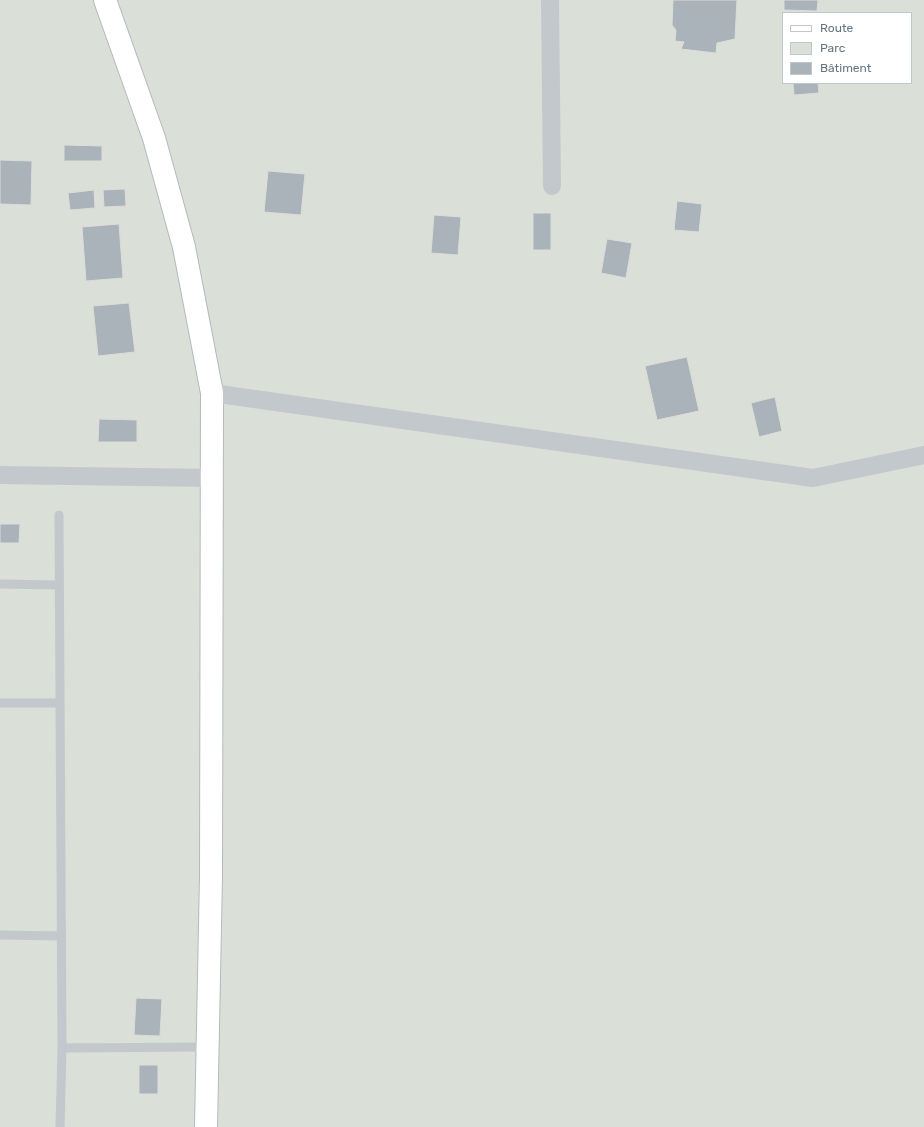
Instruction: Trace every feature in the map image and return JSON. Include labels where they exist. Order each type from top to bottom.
[{"type":"street","points":[[105,0],[154,138],[184,247],[212,393],[211,876],[206,1127]]},
{"type":"street","points":[[550,0],[552,186]]},
{"type":"street","points":[[212,393],[813,478],[924,455]]},
{"type":"street","points":[[0,475],[212,478]]},
{"type":"lane","points":[[59,515],[62,1048],[60,1127]]},
{"type":"lane","points":[[0,584],[59,585]]},
{"type":"lane","points":[[0,703],[60,703]]},
{"type":"lane","points":[[0,935],[61,936]]},
{"type":"lane","points":[[62,1048],[208,1047]]},
{"type":"green space","points":[[0,0],[924,0],[924,1127],[0,1127]]},
{"type":"building","points":[[673,0],[737,0],[735,39],[717,43],[716,53],[681,49],[684,42],[675,41],[676,30],[672,25]]},
{"type":"building","points":[[784,0],[818,0],[817,11],[784,10]]},
{"type":"building","points":[[793,84],[818,84],[819,93],[794,95]]},
{"type":"building","points":[[64,145],[102,146],[102,161],[64,161]]},
{"type":"building","points":[[0,160],[32,161],[31,205],[0,204]]},
{"type":"building","points":[[268,171],[305,174],[301,215],[264,212]]},
{"type":"building","points":[[125,189],[126,206],[104,207],[103,190]]},
{"type":"building","points":[[94,190],[95,208],[70,210],[68,193]]},
{"type":"building","points":[[677,201],[702,204],[699,232],[674,230]]},
{"type":"building","points":[[533,213],[551,213],[551,250],[533,250]]},
{"type":"building","points":[[434,215],[461,217],[458,255],[431,253]]},
{"type":"building","points":[[119,224],[123,278],[86,281],[82,227]]},
{"type":"building","points":[[607,239],[632,243],[626,278],[601,273]]},
{"type":"building","points":[[129,303],[135,352],[98,356],[93,306]]},
{"type":"building","points":[[687,357],[699,411],[657,420],[645,366]]},
{"type":"building","points":[[775,397],[782,431],[759,437],[751,403]]},
{"type":"building","points":[[99,419],[137,420],[137,442],[98,442]]},
{"type":"building","points":[[0,524],[20,524],[19,543],[0,543]]},
{"type":"building","points":[[136,998],[162,999],[160,1036],[134,1035]]},
{"type":"building","points":[[139,1065],[158,1065],[158,1094],[139,1094]]}]
